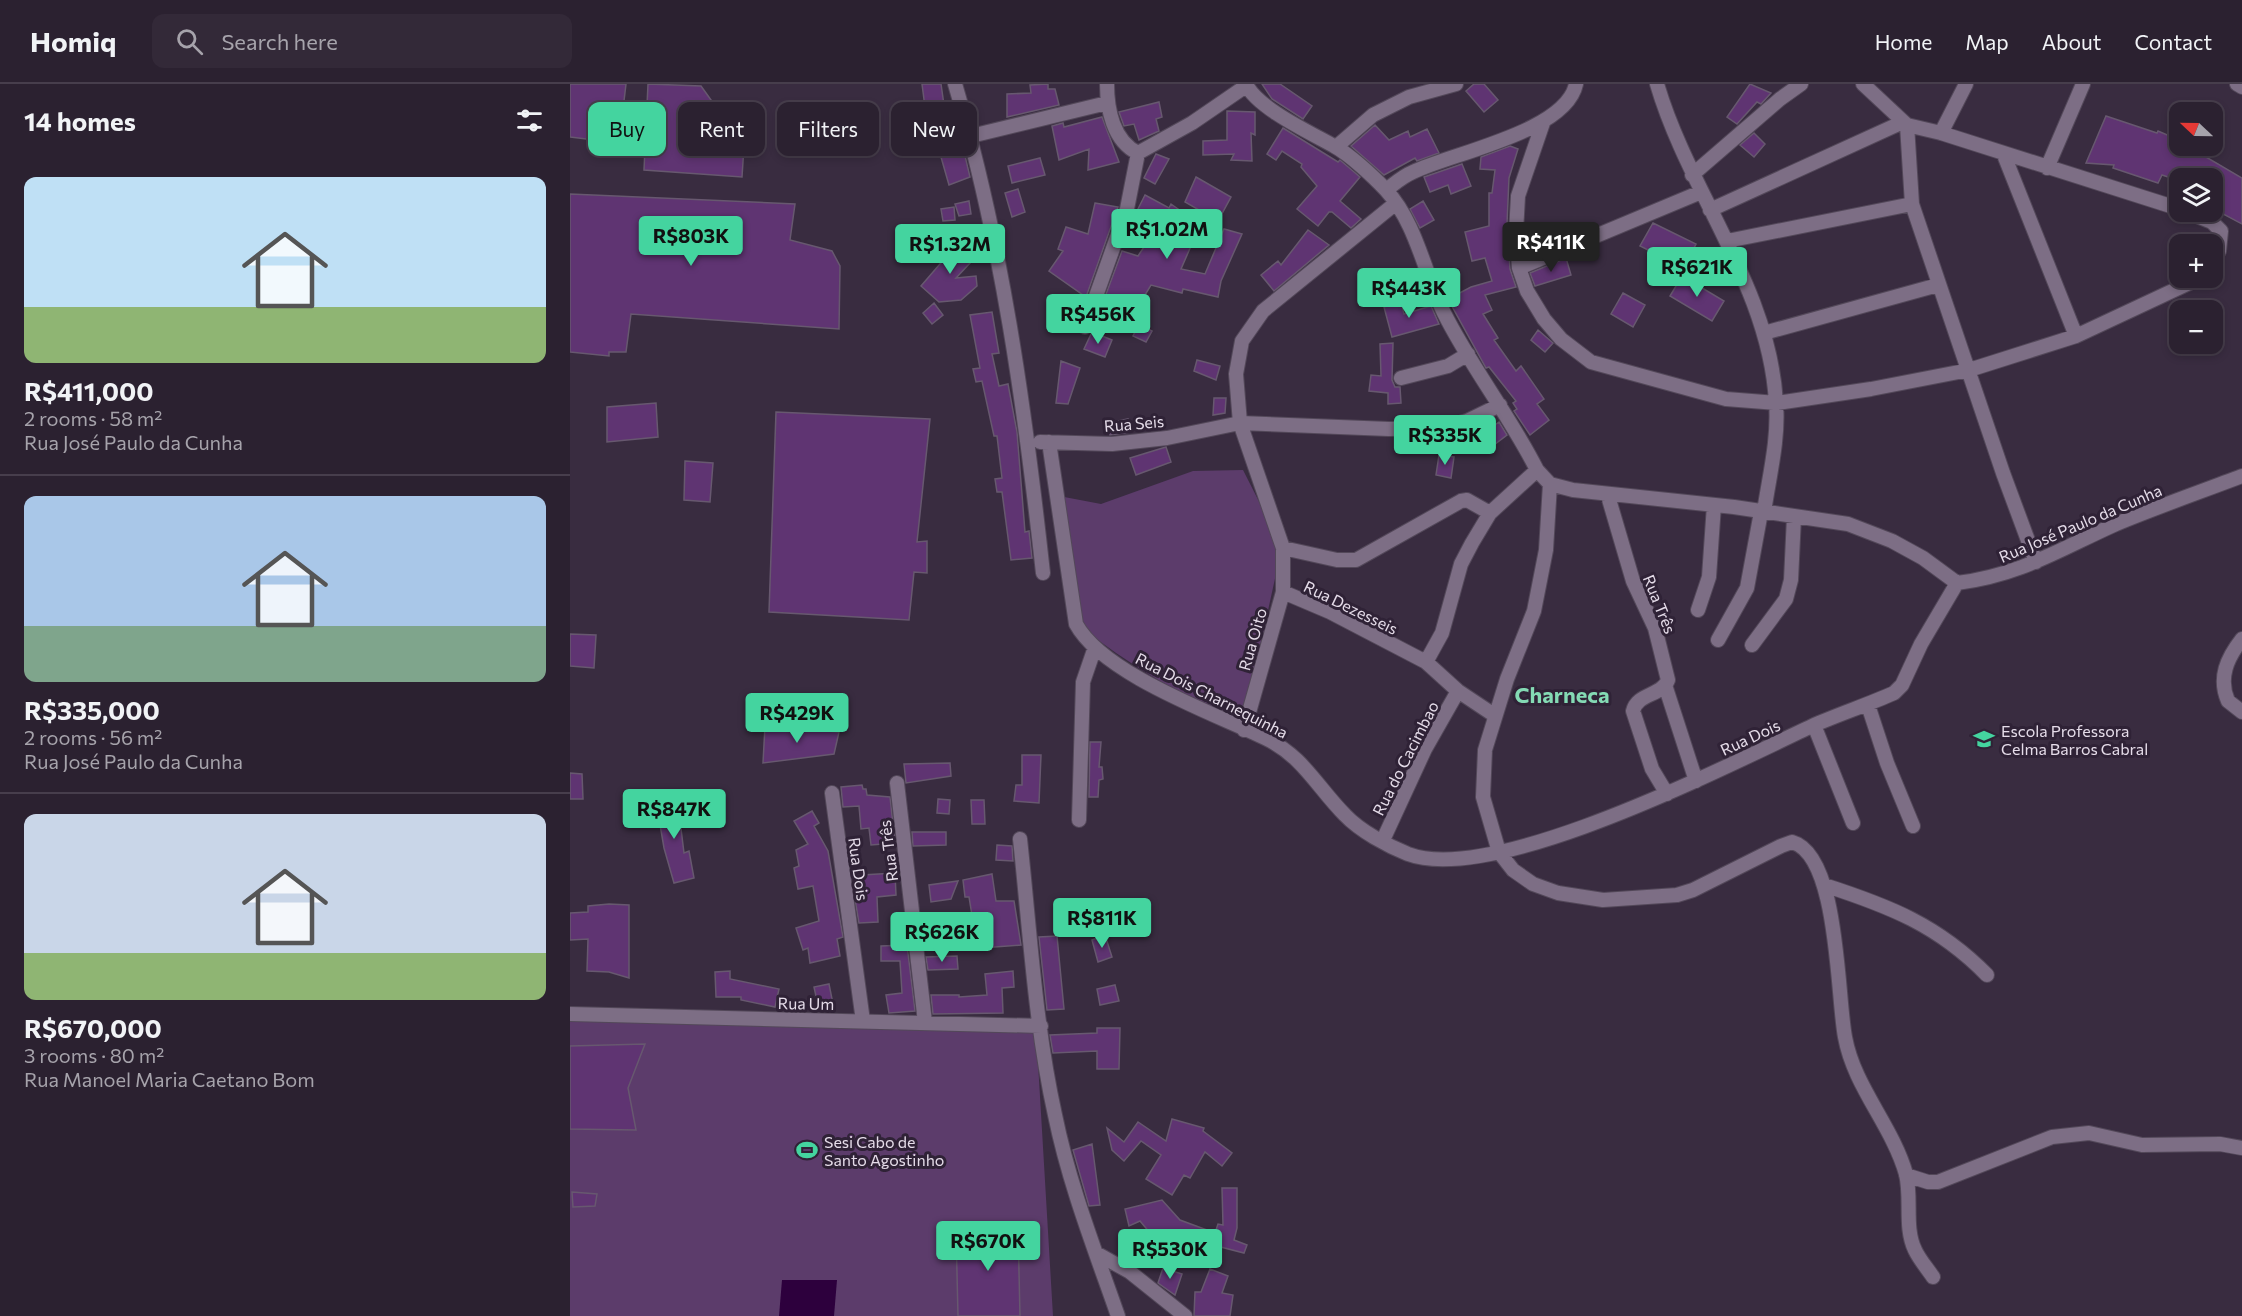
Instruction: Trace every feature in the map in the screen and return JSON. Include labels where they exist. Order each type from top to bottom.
[{"type":"street","points":[[955,84],[961,102]]},
{"type":"street","points":[[1107,84],[1107,103],[1124,144],[1138,153]]},
{"type":"street","points":[[1336,147],[1382,111],[1409,97],[1456,84]]},
{"type":"street","points":[[1386,190],[1412,172],[1543,123],[1571,96],[1576,84]]},
{"type":"street","points":[[1657,84],[1668,119],[1692,175],[1727,241],[1764,333],[1776,404],[1762,512],[1747,588],[1718,640]]},
{"type":"street","points":[[1692,175],[1780,99],[1801,84]]},
{"type":"street","points":[[1863,84],[1905,124],[1941,133],[2004,155],[2169,206]]},
{"type":"street","points":[[1941,133],[1966,84]]},
{"type":"street","points":[[2047,168],[2083,84]]},
{"type":"street","points":[[2237,84],[2242,87]]},
{"type":"street","points":[[1085,327],[1127,209],[1138,153],[1192,123],[1246,85],[1273,110],[1315,138],[1336,147],[1386,190],[1396,203],[1413,232],[1444,314],[1537,470],[1550,484],[1608,496],[1714,505],[1848,524],[1867,530],[1923,558],[1957,583]]},
{"type":"street","points":[[977,135],[1107,103]]},
{"type":"street","points":[[1543,123],[1518,196],[1516,231],[1519,268],[1527,291],[1544,319],[1561,339],[1590,362],[1726,399],[1776,404],[1871,390],[1969,370],[2076,336],[2179,288]]},
{"type":"street","points":[[1905,124],[1912,204],[1938,285],[2036,562]]},
{"type":"street","points":[[1710,210],[1905,124]]},
{"type":"street","points":[[2004,155],[2076,336]]},
{"type":"street","points":[[976,156],[986,200],[1029,442],[1043,573]]},
{"type":"street","points":[[1519,268],[1701,192]]},
{"type":"street","name":"Rua Dezesseis","points":[[1396,203],[1263,311],[1250,327],[1242,341],[1236,374],[1240,423],[1283,548],[1283,592],[1330,612],[1426,662],[1458,691],[1494,715]]},
{"type":"street","points":[[1727,241],[1912,204]]},
{"type":"street","points":[[2212,222],[2221,231],[2221,234]]},
{"type":"street","points":[[1764,333],[1938,285]]},
{"type":"street","points":[[1401,378],[1448,366],[1468,354]]},
{"type":"street","name":"Rua Seis","points":[[1029,442],[1112,444],[1167,438],[1240,423],[1389,429],[1442,428],[1467,421],[1500,405]]},
{"type":"street","name":"Rua Dois Charnequinha","points":[[1049,442],[1076,624],[1094,650],[1179,699],[1279,746],[1313,774],[1344,814],[1403,852],[1422,857],[1462,858],[1499,852]]},
{"type":"street","points":[[1426,662],[1442,633],[1461,564],[1490,513],[1537,470]]},
{"type":"street","name":"Rua José Paulo da Cunha","points":[[1957,583],[1984,580],[2036,562],[2115,525],[2242,476]]},
{"type":"street","points":[[1550,484],[1541,582],[1534,611],[1494,715],[1485,750],[1483,797],[1499,852],[1513,870],[1533,884],[1558,893],[1603,900],[1677,895],[1693,890],[1792,842],[1804,848],[1819,869],[1824,885],[1835,941],[1845,1036],[1856,1075],[1898,1150],[1906,1175],[1914,1250],[1933,1277]]},
{"type":"street","name":"Rua Três","points":[[1608,496],[1633,581],[1644,600],[1655,628],[1668,680],[1665,685],[1696,781]]},
{"type":"street","points":[[1283,548],[1337,560],[1356,560],[1461,501],[1467,500],[1490,513]]},
{"type":"street","points":[[1698,610],[1709,577],[1714,505]]},
{"type":"street","points":[[1752,645],[1786,599],[1791,580],[1794,517]]},
{"type":"street","name":"Rua Dois","points":[[1499,852],[1591,824],[1668,794],[1814,725],[1894,693],[1902,685],[1921,644],[1957,583]]},
{"type":"street","name":"Rua Oito","points":[[1244,730],[1283,592]]},
{"type":"street","points":[[2242,639],[2227,662],[2223,678],[2228,702],[2242,712]]},
{"type":"street","points":[[1079,820],[1083,682],[1094,650]]},
{"type":"street","points":[[1665,685],[1638,701],[1634,708],[1652,769],[1668,794]]},
{"type":"street","name":"Rua do Cacimbao","points":[[1383,840],[1425,749],[1458,691]]},
{"type":"street","points":[[1868,705],[1887,763],[1913,826]]},
{"type":"street","points":[[1814,725],[1853,823]]},
{"type":"street","name":"Rua Três","points":[[897,783],[925,1022]]},
{"type":"street","name":"Rua Dois","points":[[832,793],[863,1020]]},
{"type":"street","points":[[1020,839],[1041,1026],[1059,1129],[1078,1200],[1118,1316]]},
{"type":"street","points":[[1824,885],[1881,903],[1921,922],[1955,945],[1987,975]]},
{"type":"street","name":"Rua Um","points":[[570,1014],[1041,1026]]},
{"type":"street","points":[[1906,1175],[1929,1182],[1938,1182],[2052,1137],[2069,1134],[2089,1133],[2142,1145],[2220,1144],[2242,1148]]},
{"type":"street","points":[[1096,1253],[1130,1272],[1185,1316]]},
{"type":"shaded area","points":[[1243,470],[1280,543],[1278,565],[1243,724],[1157,679],[1116,653],[1077,624],[1059,496],[1101,504],[1193,471]]},
{"type":"shaded area","name":"Sesi Cabo de Santo Agostinho","points":[[570,1016],[1036,1029],[1053,1316],[570,1316]]},
{"type":"shaded area","points":[[782,1280],[837,1280],[834,1316],[779,1316]]},
{"type":"building","points":[[570,84],[626,84],[624,102],[588,102],[588,139],[570,137]]},
{"type":"building","points":[[648,84],[701,86],[712,102],[678,102],[678,156],[743,156],[742,177],[644,170],[645,156],[666,156],[666,102],[647,102]]},
{"type":"building","points":[[922,84],[941,84],[944,102],[924,102]]},
{"type":"building","points":[[1048,84],[1048,89],[1055,89],[1059,105],[1007,117],[1007,94],[1031,93],[1030,85]]},
{"type":"building","points":[[1262,84],[1280,84],[1312,106],[1303,119],[1272,99]]},
{"type":"building","points":[[1474,84],[1484,84],[1498,100],[1484,112],[1466,91]]},
{"type":"building","points":[[1750,84],[1771,93],[1761,104],[1757,102],[1737,124],[1727,117]]},
{"type":"building","points":[[1159,102],[1162,117],[1156,119],[1159,131],[1139,140],[1134,124],[1124,126],[1119,112]]},
{"type":"building","points":[[1227,111],[1255,112],[1255,135],[1251,133],[1252,161],[1231,160],[1234,154],[1203,155],[1203,141],[1227,140]]},
{"type":"building","points":[[2106,116],[2157,133],[2158,131],[2169,136],[2169,156],[2206,157],[2242,178],[2242,224],[2223,214],[2223,168],[2169,168],[2169,177],[2162,175],[2158,183],[2113,168],[2114,165],[2086,163]]},
{"type":"building","points":[[1102,117],[1119,162],[1088,170],[1089,149],[1059,160],[1052,126],[1063,123],[1064,127]]},
{"type":"building","points":[[1375,125],[1389,140],[1408,131],[1410,137],[1427,129],[1439,153],[1417,161],[1415,158],[1384,175],[1351,146]]},
{"type":"building","points":[[1283,128],[1338,162],[1340,160],[1360,177],[1340,201],[1361,219],[1351,228],[1332,212],[1329,212],[1318,226],[1297,209],[1317,186],[1301,167],[1302,164],[1282,151],[1276,160],[1267,154]]},
{"type":"building","points":[[1754,133],[1765,144],[1754,157],[1740,145]]},
{"type":"building","points":[[1510,146],[1518,149],[1509,178],[1507,224],[1510,269],[1516,287],[1485,295],[1492,310],[1483,314],[1498,338],[1494,340],[1516,371],[1521,366],[1544,399],[1537,404],[1549,420],[1530,435],[1514,411],[1517,409],[1513,403],[1516,401],[1489,367],[1486,368],[1448,299],[1471,287],[1492,281],[1485,258],[1472,261],[1465,232],[1489,226],[1489,193],[1492,193],[1495,170],[1480,169],[1481,157]]},
{"type":"building","points":[[1156,154],[1169,159],[1155,184],[1144,178]]},
{"type":"building","points":[[941,156],[965,156],[970,177],[949,185]]},
{"type":"building","points":[[1040,158],[1045,175],[1012,183],[1008,166]]},
{"type":"building","points":[[1462,164],[1471,186],[1451,194],[1448,185],[1430,192],[1424,177]]},
{"type":"building","points":[[1196,177],[1231,197],[1218,221],[1185,202]]},
{"type":"building","points":[[1018,189],[1025,212],[1012,217],[1005,193]]},
{"type":"building","points":[[570,194],[795,204],[790,240],[832,251],[840,266],[839,329],[631,314],[626,352],[609,352],[609,356],[570,352]]},
{"type":"building","points":[[1145,195],[1169,208],[1171,204],[1188,216],[1178,241],[1191,246],[1181,269],[1205,274],[1224,229],[1242,234],[1221,281],[1218,297],[1183,289],[1182,293],[1151,285],[1134,313],[1105,297],[1122,251],[1138,256],[1156,229],[1134,217]]},
{"type":"building","points":[[969,201],[971,214],[959,216],[955,204]]},
{"type":"building","points":[[1423,201],[1434,220],[1420,228],[1410,209]]},
{"type":"building","points":[[1095,203],[1118,207],[1086,297],[1049,271],[1063,251],[1058,249],[1066,227],[1088,234]]},
{"type":"building","points":[[954,207],[955,220],[943,221],[941,209]]},
{"type":"building","points":[[1653,223],[1696,244],[1684,268],[1640,246]]},
{"type":"building","points":[[1308,230],[1329,245],[1274,291],[1261,275],[1278,261],[1281,265]]},
{"type":"building","points":[[945,236],[961,246],[959,250],[971,262],[956,278],[976,276],[977,286],[961,300],[939,302],[921,286],[946,257],[936,250]]},
{"type":"building","points":[[1566,258],[1571,275],[1535,286],[1530,273]]},
{"type":"building","points":[[1682,276],[1724,301],[1712,321],[1670,296]]},
{"type":"building","points":[[1623,293],[1645,305],[1633,327],[1611,314]]},
{"type":"building","points":[[1401,302],[1404,314],[1431,306],[1439,324],[1392,337],[1384,307]]},
{"type":"building","points":[[934,303],[943,315],[932,324],[923,313]]},
{"type":"building","points":[[992,312],[999,353],[992,354],[999,386],[1008,384],[1017,432],[1025,532],[1029,531],[1032,558],[1011,560],[1002,492],[997,492],[995,479],[1002,478],[997,436],[994,436],[982,381],[976,382],[973,369],[980,368],[970,315]]},
{"type":"building","points":[[1139,324],[1152,331],[1146,342],[1133,336]]},
{"type":"building","points":[[1538,330],[1553,343],[1545,352],[1531,340]]},
{"type":"building","points":[[1092,332],[1112,340],[1105,357],[1084,349]]},
{"type":"building","points":[[1393,343],[1392,380],[1395,387],[1400,387],[1401,403],[1388,404],[1388,393],[1369,391],[1371,375],[1381,376],[1380,344]]},
{"type":"building","points":[[1197,360],[1220,366],[1216,380],[1194,371]]},
{"type":"building","points":[[1061,361],[1080,368],[1068,404],[1056,403]]},
{"type":"building","points":[[1214,398],[1226,398],[1225,413],[1213,415]]},
{"type":"building","points":[[656,403],[658,437],[607,442],[607,407]]},
{"type":"building","points":[[776,412],[930,419],[917,542],[927,541],[927,573],[914,572],[909,620],[769,612]]},
{"type":"building","points":[[1128,419],[1130,432],[1110,435],[1108,423]]},
{"type":"building","points":[[1499,422],[1507,435],[1486,451],[1477,438]]},
{"type":"building","points":[[1166,447],[1171,462],[1136,475],[1130,458]]},
{"type":"building","points":[[1439,455],[1454,457],[1451,478],[1436,475]]},
{"type":"building","points":[[685,461],[713,463],[710,502],[684,500]]},
{"type":"building","points":[[570,634],[596,635],[594,668],[570,666]]},
{"type":"building","points":[[765,726],[839,732],[834,754],[763,763]]},
{"type":"building","points":[[1090,742],[1101,742],[1099,767],[1102,767],[1103,779],[1099,780],[1098,797],[1089,797]]},
{"type":"building","points":[[1022,755],[1041,755],[1039,803],[1014,801],[1016,785],[1022,785]]},
{"type":"building","points":[[950,763],[951,776],[906,783],[904,764]]},
{"type":"building","points":[[570,773],[582,774],[583,799],[570,799]]},
{"type":"building","points":[[862,785],[867,795],[890,797],[895,843],[871,845],[869,828],[861,829],[859,806],[843,807],[841,787]]},
{"type":"building","points":[[677,796],[684,853],[689,851],[694,878],[674,883],[664,848],[656,801]]},
{"type":"building","points":[[938,799],[950,800],[949,814],[937,813]]},
{"type":"building","points":[[971,800],[984,800],[985,824],[972,824]]},
{"type":"building","points":[[812,811],[819,823],[814,826],[828,851],[843,937],[837,939],[840,956],[810,963],[808,948],[803,950],[796,928],[819,921],[813,886],[798,889],[794,868],[799,866],[796,850],[808,844],[794,821]]},
{"type":"building","points":[[912,832],[946,832],[946,845],[913,846]]},
{"type":"building","points":[[997,845],[1012,846],[1013,861],[996,860]]},
{"type":"building","points":[[895,873],[896,895],[877,897],[878,922],[859,923],[855,899],[864,899],[862,875]]},
{"type":"building","points":[[992,874],[996,901],[1014,901],[1021,945],[968,949],[967,928],[974,928],[969,897],[965,897],[963,880]]},
{"type":"building","points":[[958,881],[951,899],[931,902],[929,885]]},
{"type":"building","points":[[629,905],[629,978],[609,972],[587,971],[588,939],[570,940],[570,913],[588,912],[588,906]]},
{"type":"building","points":[[923,919],[940,926],[935,938],[926,934]]},
{"type":"building","points":[[1105,935],[1112,957],[1098,962],[1092,940]]},
{"type":"building","points":[[1057,936],[1064,1009],[1047,1010],[1039,937]]},
{"type":"building","points":[[907,945],[915,1011],[889,1013],[886,995],[902,993],[900,961],[881,961],[881,946]]},
{"type":"building","points":[[957,956],[958,969],[928,970],[926,957]]},
{"type":"building","points":[[730,971],[730,979],[779,989],[775,1007],[741,1000],[741,997],[716,997],[715,972]]},
{"type":"building","points":[[1013,971],[1014,987],[1002,988],[1003,1013],[933,1014],[931,995],[959,995],[959,997],[987,995],[985,974]]},
{"type":"building","points":[[829,984],[834,1009],[819,1010],[814,987]]},
{"type":"building","points":[[1115,985],[1119,1001],[1100,1005],[1097,989]]},
{"type":"building","points":[[1097,1028],[1120,1028],[1119,1069],[1097,1069],[1097,1051],[1053,1053],[1050,1035],[1097,1033]]},
{"type":"building","points":[[645,1044],[628,1088],[636,1130],[570,1129],[570,1046]]},
{"type":"building","points":[[1172,1119],[1204,1128],[1203,1131],[1232,1153],[1222,1166],[1205,1152],[1190,1178],[1184,1175],[1172,1195],[1146,1179],[1161,1155],[1141,1141],[1124,1161],[1112,1150],[1107,1128],[1124,1142],[1138,1122],[1166,1141]]},
{"type":"building","points":[[1092,1144],[1100,1205],[1089,1206],[1073,1150]]},
{"type":"building","points":[[1222,1188],[1237,1188],[1237,1228],[1234,1240],[1247,1245],[1244,1253],[1205,1243],[1204,1245],[1173,1233],[1160,1245],[1140,1221],[1129,1226],[1125,1209],[1162,1200],[1180,1220],[1215,1233],[1218,1224],[1223,1225]]},
{"type":"building","points":[[572,1192],[597,1194],[595,1206],[573,1207]]},
{"type":"building","points":[[1018,1228],[1020,1316],[958,1316],[956,1230]]},
{"type":"building","points":[[1163,1268],[1182,1274],[1175,1295],[1158,1283]]},
{"type":"building","points":[[1210,1269],[1228,1276],[1222,1293],[1233,1295],[1230,1316],[1194,1316],[1195,1292],[1201,1292]]},
{"type":"place","name":"Escola Professora Celma Barros Cabral","points":[[1984,739]]},
{"type":"place","name":"Sesi Cabo de Santo Agostinho","points":[[807,1150]]},
{"type":"district","name":"Charneca","points":[[1562,694]]}]
